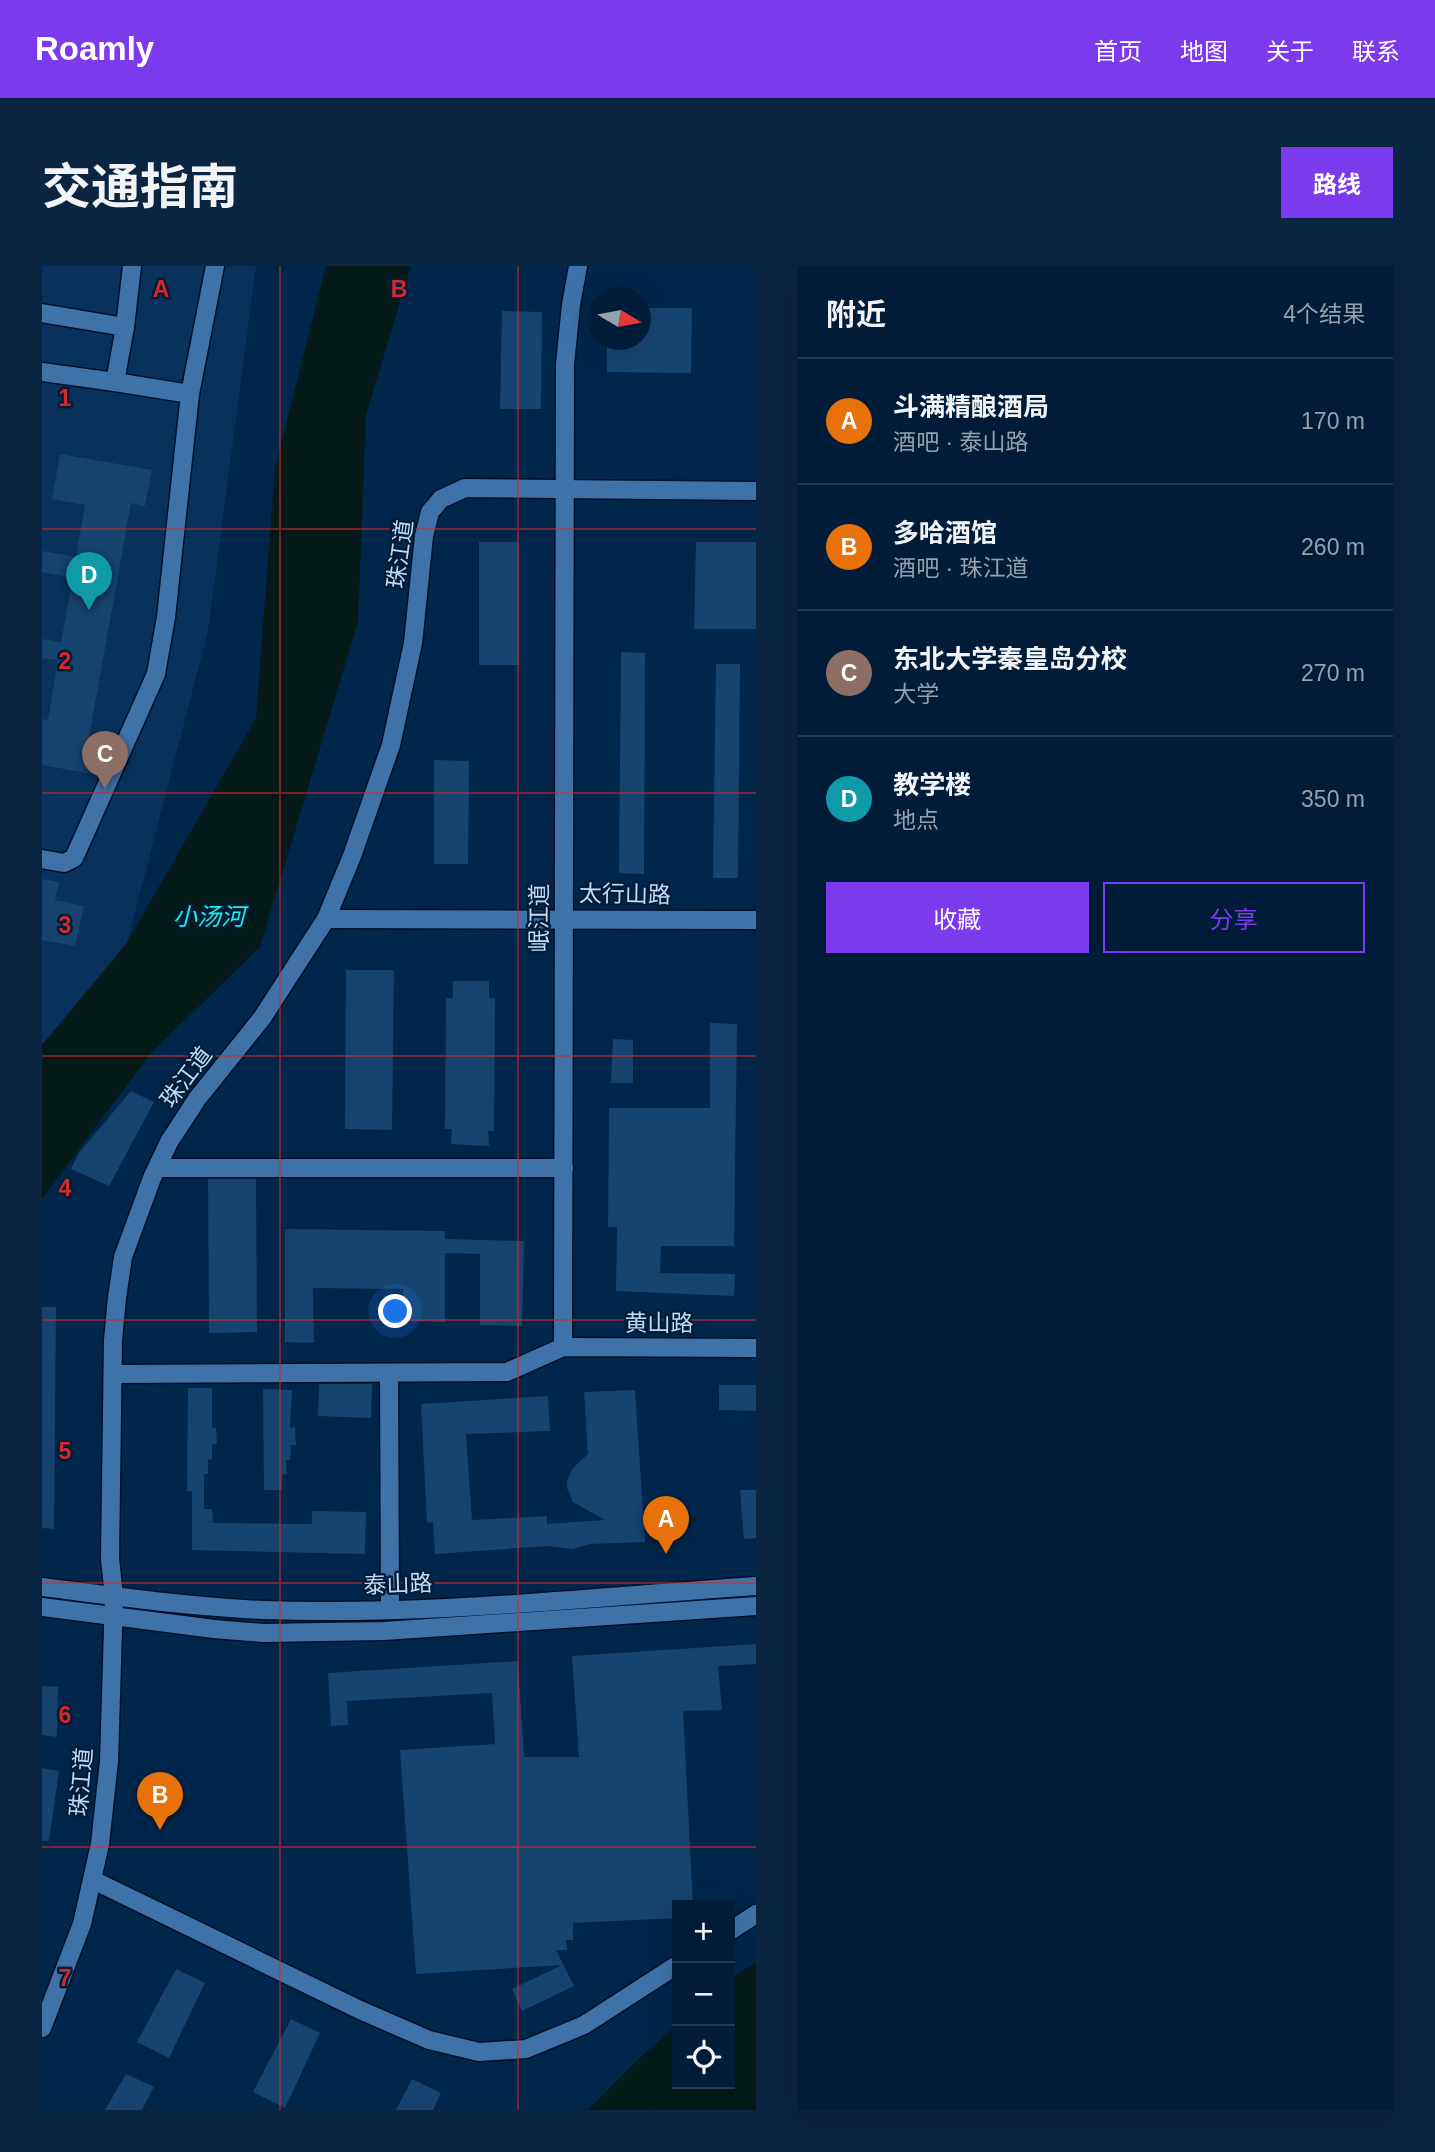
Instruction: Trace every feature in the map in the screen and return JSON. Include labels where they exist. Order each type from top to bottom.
[{"type":"street","points":[[115,382],[132,266]]},
{"type":"street","points":[[42,859],[64,863],[74,858],[156,674],[166,617],[190,394],[215,266]]},
{"type":"street","name":"岷江道","points":[[563,1347],[565,364],[578,266]]},
{"type":"street","points":[[42,313],[125,327]]},
{"type":"street","points":[[42,372],[190,394]]},
{"type":"street","name":"珠江道","points":[[42,2028],[82,1924],[100,1844],[109,1762],[114,1596],[110,1559],[113,1374],[117,1298],[123,1257],[136,1217],[169,1142],[197,1099],[262,1018],[326,919],[352,856],[391,744],[413,643],[424,536],[430,512],[441,499],[466,488],[756,491]]},
{"type":"street","name":"太行山路","points":[[326,919],[756,920]]},
{"type":"street","points":[[156,1168],[564,1168]]},
{"type":"street","points":[[113,1374],[508,1372],[563,1347]]},
{"type":"street","name":"黄山路","points":[[563,1347],[756,1348]]},
{"type":"street","points":[[389,1373],[390,1610]]},
{"type":"street","name":"泰山路","points":[[42,1587],[263,1609],[390,1610],[756,1586]]},
{"type":"street","points":[[42,1607],[263,1633],[384,1631],[756,1606]]},
{"type":"street","points":[[93,1880],[360,2010],[429,2040],[479,2052],[526,2049],[584,2025],[672,1968]]},
{"type":"street","points":[[735,1928],[756,1914]]},
{"type":"shaded area","points":[[42,266],[256,266],[208,631],[126,947],[42,1058]]},
{"type":"water","name":"小汤河","points":[[326,266],[411,266],[366,415],[358,622],[260,947],[151,1053],[42,1199],[42,1045],[126,944],[256,718],[275,468]]},
{"type":"water","points":[[756,1962],[756,2110],[588,2110],[672,2029],[672,2089],[735,2089],[735,1976]]},
{"type":"building","points":[[651,308],[692,308],[691,373],[607,372],[607,350],[651,350]]},
{"type":"building","points":[[502,311],[542,312],[541,409],[500,409]]},
{"type":"building","points":[[60,454],[152,470],[145,506],[131,503],[89,737],[104,740],[98,775],[42,765],[42,719],[48,720],[58,660],[42,658],[42,639],[61,642],[73,578],[42,572],[42,551],[76,557],[85,505],[52,499]]},
{"type":"building","points":[[479,542],[519,542],[519,665],[479,665]]},
{"type":"building","points":[[696,542],[756,542],[756,629],[694,629]]},
{"type":"building","points":[[621,652],[645,653],[644,874],[619,873]]},
{"type":"building","points":[[716,664],[740,664],[738,878],[713,878]]},
{"type":"building","points":[[434,760],[469,761],[468,864],[434,864]]},
{"type":"building","points":[[42,879],[59,882],[55,900],[84,906],[75,946],[42,940]]},
{"type":"building","points":[[346,970],[394,970],[392,1130],[345,1129]]},
{"type":"building","points":[[453,981],[489,981],[489,998],[495,998],[494,1131],[488,1131],[489,1146],[451,1144],[452,1129],[445,1129],[446,998],[453,998]]},
{"type":"building","points":[[710,1023],[737,1024],[734,1246],[661,1246],[660,1273],[735,1274],[734,1296],[616,1291],[617,1227],[608,1227],[609,1108],[710,1108]]},
{"type":"building","points":[[613,1039],[633,1040],[633,1083],[611,1083]]},
{"type":"building","points":[[131,1091],[154,1102],[109,1186],[71,1169],[79,1153]]},
{"type":"building","points":[[208,1179],[256,1179],[257,1332],[209,1333]]},
{"type":"building","points":[[285,1229],[445,1231],[445,1239],[524,1241],[522,1326],[480,1325],[480,1254],[445,1253],[445,1322],[403,1321],[403,1289],[313,1288],[314,1343],[285,1342]]},
{"type":"building","points":[[42,1307],[56,1307],[54,1529],[42,1528]]},
{"type":"building","points":[[319,1384],[372,1384],[371,1418],[318,1416]]},
{"type":"building","points":[[719,1385],[756,1385],[756,1411],[719,1410]]},
{"type":"building","points":[[188,1388],[212,1388],[212,1428],[216,1428],[217,1444],[212,1444],[212,1460],[208,1459],[208,1474],[204,1474],[204,1509],[212,1509],[213,1523],[312,1524],[312,1511],[366,1512],[365,1554],[192,1550],[192,1491],[187,1491]]},
{"type":"building","points":[[263,1389],[292,1390],[290,1428],[295,1427],[296,1445],[291,1445],[290,1460],[286,1460],[287,1474],[282,1475],[282,1490],[264,1490]]},
{"type":"building","points":[[635,1390],[645,1542],[590,1544],[573,1549],[548,1546],[435,1554],[433,1522],[427,1523],[421,1404],[548,1396],[550,1431],[466,1434],[472,1520],[547,1516],[547,1524],[605,1520],[573,1502],[567,1488],[572,1469],[588,1454],[584,1392]]},
{"type":"building","points":[[740,1490],[756,1490],[756,1538],[744,1539]]},
{"type":"building","points":[[756,1644],[756,1664],[718,1666],[722,1710],[683,1711],[693,1900],[672,1900],[672,1918],[573,1923],[573,1940],[566,1940],[567,1950],[556,1950],[574,1986],[522,2011],[512,1989],[562,1965],[416,1974],[400,1750],[495,1744],[492,1693],[347,1701],[348,1725],[331,1726],[328,1673],[518,1661],[524,1757],[579,1757],[572,1656]]},
{"type":"building","points":[[42,1686],[58,1687],[57,1737],[42,1735]]},
{"type":"building","points":[[42,1768],[59,1771],[49,1841],[42,1841]]},
{"type":"building","points":[[176,1969],[205,1983],[169,2058],[137,2042]]},
{"type":"building","points":[[291,2019],[320,2033],[285,2108],[253,2092]]},
{"type":"building","points":[[126,2074],[154,2087],[142,2110],[105,2110]]},
{"type":"building","points":[[412,2079],[441,2093],[433,2110],[396,2110]]},
{"type":"place","name":"教学楼","points":[[89,610]]},
{"type":"place","name":"东北大学秦皇岛分校","points":[[105,789]]},
{"type":"place","name":"斗满精酿酒局","points":[[666,1554]]},
{"type":"place","name":"多哈酒馆","points":[[160,1830]]}]
